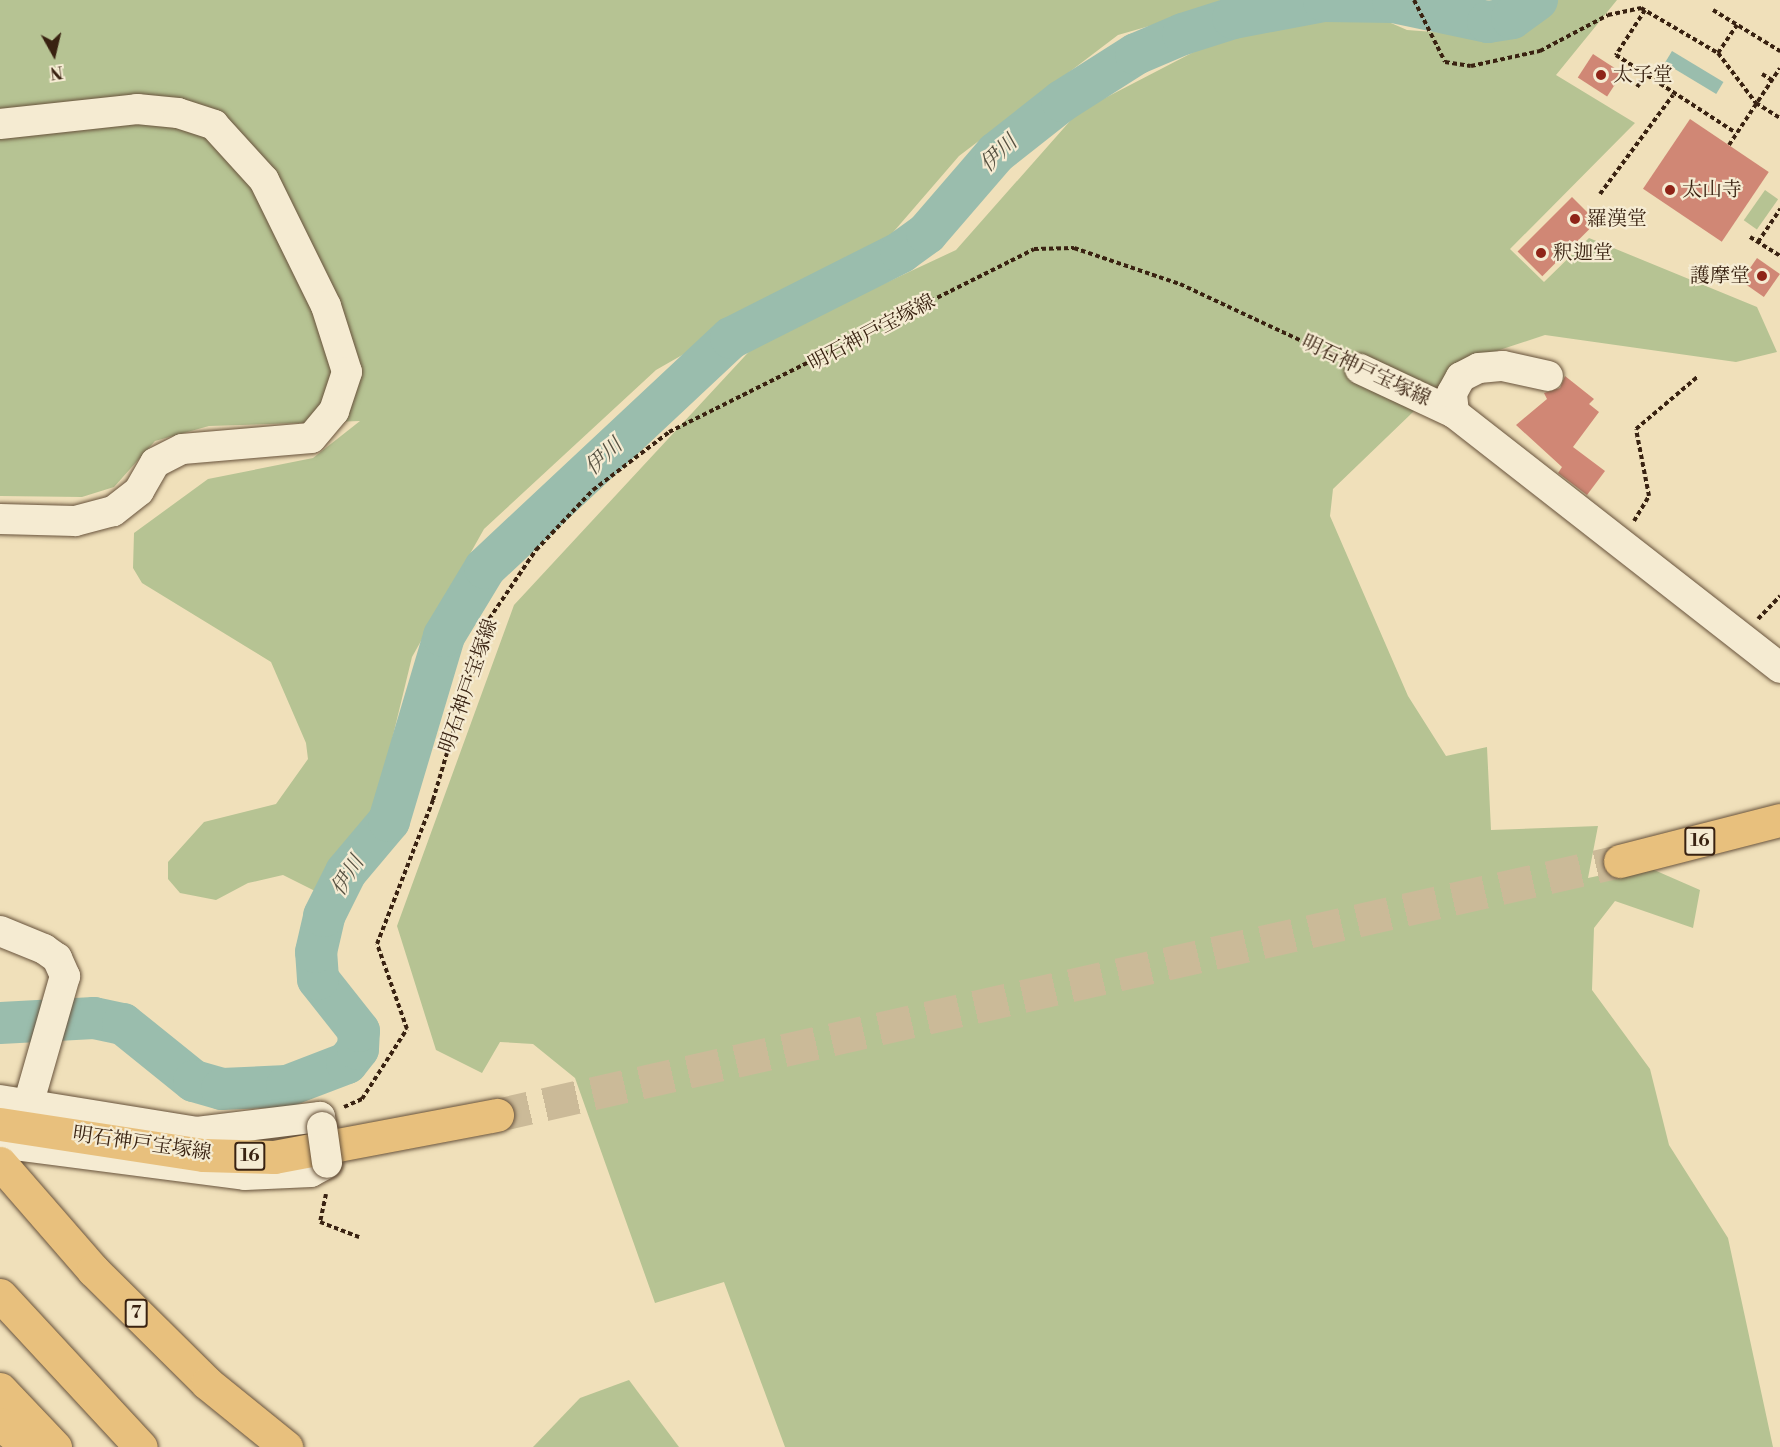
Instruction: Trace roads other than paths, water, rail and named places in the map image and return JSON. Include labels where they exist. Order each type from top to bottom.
[{"type":"main road","name":"16","points":[[1620,861],[1780,820]]},
{"type":"main road","name":"明石神戸宝塚線","points":[[0,1124],[203,1155],[274,1157],[498,1115]]},
{"type":"main road","name":"7","points":[[0,1163],[101,1278],[207,1383],[286,1447]]},
{"type":"main road","points":[[0,1295],[141,1447]]},
{"type":"main road","points":[[0,1389],[55,1447]]},
{"type":"main road","points":[[0,1424],[29,1447]]},
{"type":"street","points":[[0,124],[137,109],[178,113],[214,125],[264,180],[326,306],[346,372],[334,411],[311,438],[182,449],[155,463],[138,491],[112,511],[75,521],[0,519]]},
{"type":"street","points":[[1455,413],[1452,393],[1461,377],[1479,368],[1503,366],[1548,376]]},
{"type":"street","name":"明石神戸宝塚線","points":[[1360,369],[1455,413],[1780,668]]},
{"type":"street","points":[[0,931],[57,958],[65,976],[42,1045],[14,1102],[197,1132],[321,1122],[327,1163],[310,1172],[245,1175],[0,1143]]},
{"type":"waterway","name":"伊川","points":[[0,1023],[94,1018],[123,1024],[194,1081],[222,1089],[287,1086],[347,1063],[358,1049],[359,1031],[318,979],[316,952],[324,916],[346,872],[389,821],[444,636],[485,568],[731,338],[901,252],[927,233],[996,153],[1062,101],[1136,54],[1183,34],[1233,18],[1324,1],[1393,2],[1488,22],[1512,18],[1537,0]]},
{"type":"tunnel","points":[[497,1115],[1620,861]]},
{"type":"place","name":"太子堂","points":[[1601,75]]},
{"type":"place","name":"太山寺","points":[[1670,190]]},
{"type":"place","name":"羅漢堂","points":[[1575,219]]},
{"type":"place","name":"釈迦堂","points":[[1541,253]]},
{"type":"place","name":"護摩堂","points":[[1762,276]]}]
